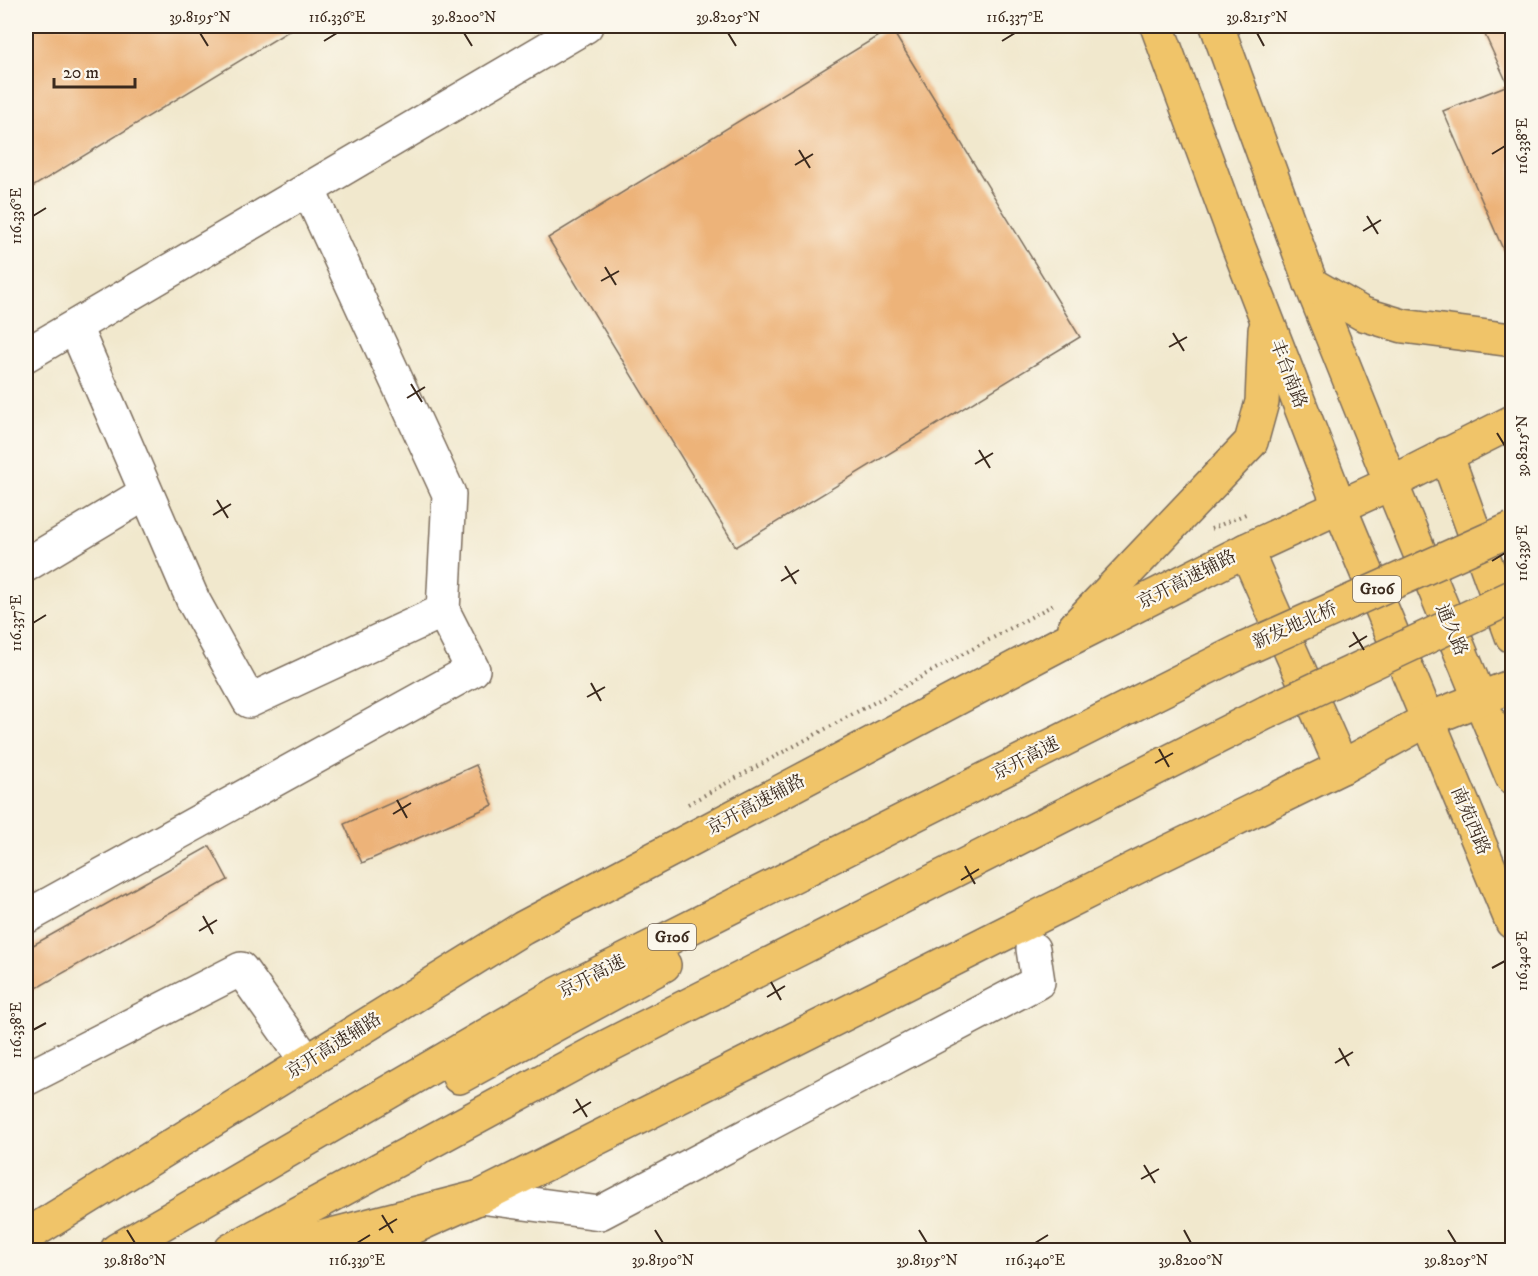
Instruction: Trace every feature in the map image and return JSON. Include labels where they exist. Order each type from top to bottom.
[{"type":"main road","name":"丰台南路","points":[[1157,26],[1265,316],[1340,508],[1427,720]]},
{"type":"main road","points":[[1217,26],[1311,284],[1390,483]]},
{"type":"main road","points":[[1311,284],[1363,314],[1403,326],[1512,340]]},
{"type":"main road","points":[[1058,645],[1251,442],[1262,402],[1265,316]]},
{"type":"main road","name":"京开高速辅路","points":[[26,1236],[523,928],[1058,645],[1246,550],[1340,508],[1512,422]]},
{"type":"main road","points":[[1446,454],[1512,636]]},
{"type":"main road","name":"通久路","points":[[1390,483],[1512,777]]},
{"type":"main road","name":"新发地北桥","points":[[1242,650],[1512,529]]},
{"type":"main road","points":[[1246,550],[1342,767]]},
{"type":"main road","points":[[232,1251],[594,1053],[1267,712],[1512,597]]},
{"type":"main road","points":[[140,1251],[1242,650]]},
{"type":"main road","name":"京开高速","points":[[117,1251],[554,996],[1242,650]]},
{"type":"main road","points":[[363,1251],[480,1197],[1141,865],[1342,767],[1427,720],[1512,686]]},
{"type":"main road","name":"南苑西路","points":[[1427,720],[1512,922]]},
{"type":"main road","points":[[273,1251],[480,1197]]},
{"type":"street","points":[[26,355],[586,26]]},
{"type":"street","points":[[26,917],[472,670],[443,611],[449,494],[308,189]]},
{"type":"street","points":[[75,327],[193,600],[249,701],[443,611]]},
{"type":"street","points":[[26,566],[146,493]]},
{"type":"street","points":[[480,1197],[600,1213],[1038,982],[1034,948]]},
{"type":"street","points":[[26,1079],[242,969],[308,1062]]},
{"type":"building","points":[[26,26],[297,26],[26,191]]},
{"type":"building","points":[[1481,26],[1512,26],[1512,270],[1443,111],[1508,85]]},
{"type":"building","points":[[891,28],[1080,337],[736,547],[548,238]]},
{"type":"building","points":[[476,765],[493,805],[362,863],[344,824]]},
{"type":"building","points":[[210,846],[228,880],[26,994],[26,949]]}]
